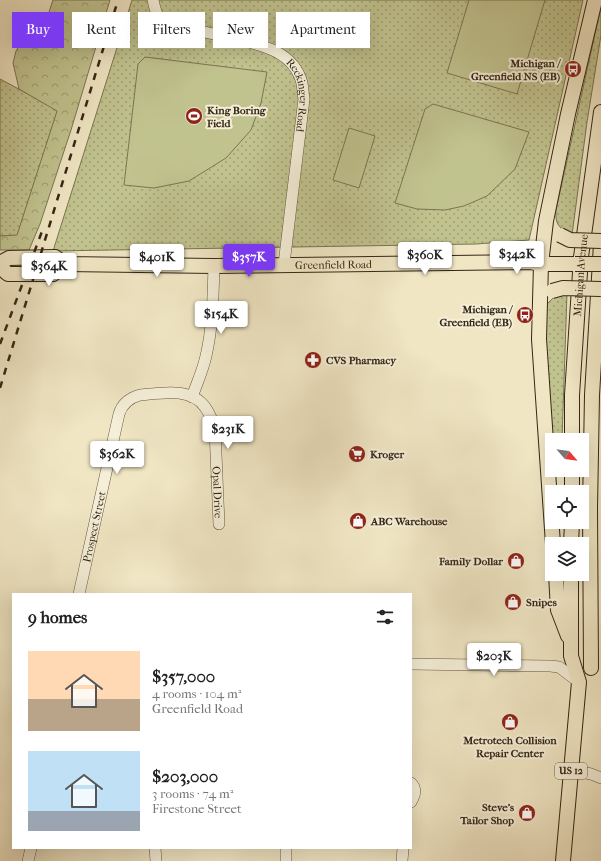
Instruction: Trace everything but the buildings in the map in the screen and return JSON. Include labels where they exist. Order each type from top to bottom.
[{"type":"main road","points":[[553,537],[539,339],[539,298],[548,264],[548,212],[568,114],[595,0]]},
{"type":"main road","name":"Michigan Avenue","points":[[572,433],[572,395],[581,257],[601,112]]},
{"type":"main road","points":[[548,212],[560,235],[570,240],[601,241]]},
{"type":"main road","name":"Michigan Avenue","points":[[591,668],[590,508],[592,402],[601,244]]},
{"type":"main road","name":"Greenfield Road","points":[[0,263],[9,258],[55,258],[65,264],[214,266],[530,262],[548,264],[601,264]]},
{"type":"main road","points":[[0,267],[8,274],[53,274],[65,264]]},
{"type":"main road","points":[[539,298],[552,291],[563,288],[601,289]]},
{"type":"main road","points":[[556,581],[558,610],[571,644]]},
{"type":"main road","name":"US 12","points":[[563,861],[579,682],[571,656],[571,581]]},
{"type":"main road","points":[[579,682],[598,659],[601,639]]},
{"type":"street","name":"Reckinger Road","points":[[153,0],[156,14],[162,20],[171,24],[257,44],[276,51],[289,61],[296,70],[302,83],[304,99],[284,264]]},
{"type":"street","points":[[192,397],[202,371],[208,344],[213,312],[214,266]]},
{"type":"street","name":"Prospect Street","points":[[80,593],[121,408],[129,399],[140,395],[177,392],[192,397]]},
{"type":"street","name":"Opal Drive","points":[[192,397],[205,406],[211,417],[215,430],[219,524]]},
{"type":"street","points":[[412,664],[550,666],[559,667],[579,682]]},
{"type":"street","points":[[571,770],[601,778]]},
{"type":"street","points":[[412,784],[415,791],[412,800]]},
{"type":"street","points":[[28,861],[31,849]]},
{"type":"street","points":[[155,849],[156,861]]},
{"type":"street","points":[[286,849],[286,861]]},
{"type":"street","points":[[402,861],[403,849]]},
{"type":"green space","points":[[53,0],[110,0],[106,12],[72,12],[72,48],[96,48],[71,130],[40,224],[29,250],[0,250],[0,236],[17,235],[57,111],[19,89],[13,63],[18,48],[64,48],[64,12],[49,12]]},
{"type":"green space","points":[[132,0],[583,0],[529,240],[476,244],[53,251],[117,48],[130,48],[130,12],[128,12]]},
{"type":"green space","points":[[469,0],[545,0],[517,94],[447,73]]},
{"type":"green space","points":[[601,7],[601,35],[587,122],[572,235],[561,228],[557,223],[556,210]]},
{"type":"green space","name":"King Boring Field","points":[[145,57],[267,72],[261,103],[251,130],[226,158],[189,181],[154,188],[124,185],[138,64]]},
{"type":"green space","points":[[0,79],[58,110],[17,236],[0,236]]},
{"type":"green space","points":[[433,104],[529,132],[515,169],[487,196],[464,206],[445,210],[417,209],[395,203],[425,109]]},
{"type":"green space","points":[[349,128],[375,136],[359,188],[333,180]]},
{"type":"green space","points":[[567,293],[562,433],[552,433],[546,347],[546,305],[555,296]]},
{"type":"railway","points":[[0,388],[118,0]]},
{"type":"railway","points":[[0,344],[44,226]]},
{"type":"place","name":"Michigan / Greenfield NS (EB)","points":[[573,69]]},
{"type":"place","name":"King Boring Field","points":[[194,116]]},
{"type":"place","name":"Michigan / Greenfield (EB)","points":[[525,315]]},
{"type":"place","name":"CVS Pharmacy","points":[[313,360]]},
{"type":"place","name":"Kroger","points":[[357,454]]},
{"type":"place","name":"ABC Warehouse","points":[[358,521]]},
{"type":"place","name":"Family Dollar","points":[[516,561]]},
{"type":"place","name":"Snipes","points":[[513,602]]},
{"type":"place","name":"Metrotech Collision Repair Center","points":[[510,722]]},
{"type":"place","name":"Steve's Tailor Shop","points":[[527,813]]}]
